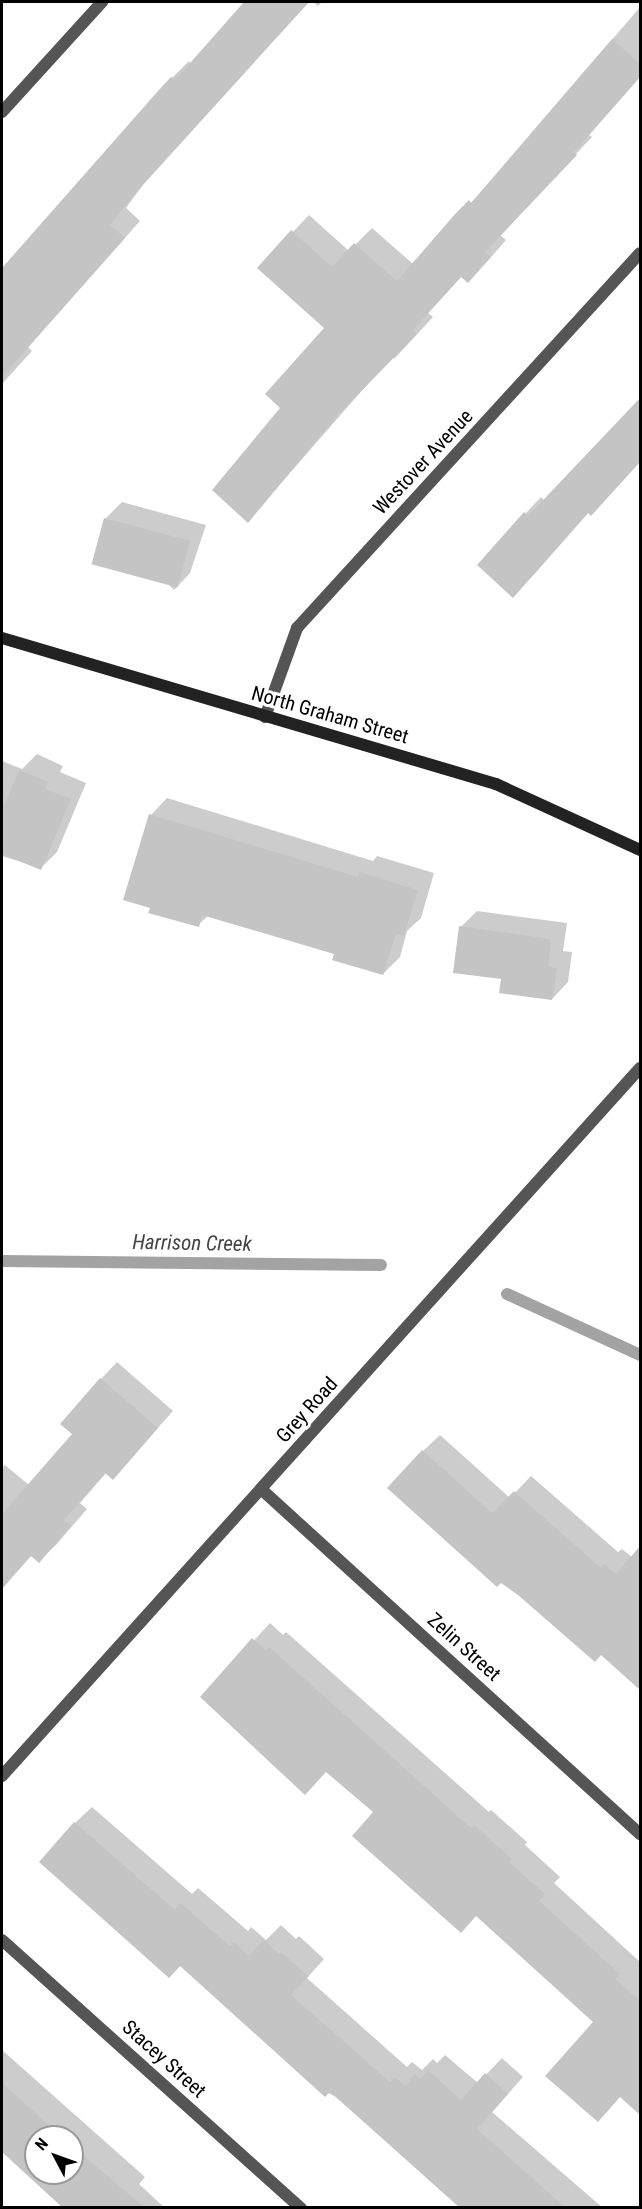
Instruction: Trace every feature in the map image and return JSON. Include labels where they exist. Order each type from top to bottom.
[{"type":"main road","name":"North Graham Street","points":[[2,638],[496,784],[640,850]]},
{"type":"street","points":[[2,112],[102,2]]},
{"type":"street","name":"Westover Avenue","points":[[266,717],[297,628],[640,254]]},
{"type":"street","name":"Grey Road","points":[[2,1776],[383,1356],[640,1068]]},
{"type":"street","name":"Zelin Street","points":[[261,1490],[640,1834]]},
{"type":"street","name":"Stacey Street","points":[[2,1941],[301,2208]]},
{"type":"building","points":[[244,2],[309,2],[132,197],[110,225],[125,238],[2,377],[2,268],[158,91],[171,77],[175,80]]},
{"type":"building","points":[[612,39],[640,64],[640,77],[574,152],[577,155],[485,252],[491,257],[468,283],[461,277],[413,330],[417,334],[336,417],[248,523],[212,490],[280,408],[265,394],[324,328],[257,268],[291,230],[332,267],[354,243],[397,281],[456,213],[469,200],[471,203]]},
{"type":"building","points":[[640,398],[640,462],[591,516],[588,513],[513,598],[477,565],[524,512],[528,516]]},
{"type":"building","points":[[104,518],[190,541],[178,587],[92,564]]},
{"type":"building","points":[[19,770],[48,782],[45,789],[71,799],[41,870],[2,854],[2,811]]},
{"type":"building","points":[[149,814],[358,877],[359,872],[418,890],[404,936],[396,934],[383,975],[332,960],[334,954],[202,915],[199,927],[148,913],[150,908],[123,900]]},
{"type":"building","points":[[459,926],[551,939],[548,967],[557,968],[552,1000],[499,993],[501,979],[453,973]]},
{"type":"building","points":[[100,1378],[158,1428],[113,1480],[105,1473],[64,1520],[71,1526],[39,1563],[31,1556],[2,1589],[2,1514],[72,1434],[60,1424]]},
{"type":"building","points":[[422,1450],[492,1513],[514,1491],[601,1568],[604,1564],[616,1574],[640,1546],[640,1690],[601,1655],[595,1662],[518,1595],[501,1583],[497,1587],[387,1488]]},
{"type":"building","points":[[252,1638],[266,1651],[269,1647],[471,1828],[474,1825],[512,1859],[509,1862],[545,1894],[539,1901],[620,1974],[615,1979],[640,2001],[640,2115],[620,2097],[598,2122],[545,2076],[593,2022],[476,1916],[461,1933],[352,1836],[373,1812],[326,1772],[305,1795],[200,1697]]},
{"type":"building","points":[[74,1822],[175,1910],[180,1903],[230,1946],[234,1942],[249,1956],[264,1940],[279,1954],[281,1952],[308,1976],[291,1995],[390,2082],[395,2077],[405,2086],[415,2074],[420,2079],[428,2070],[461,2100],[485,2073],[508,2094],[477,2129],[566,2208],[460,2208],[336,2097],[329,2093],[325,2097],[180,1966],[169,1978],[39,1862]]},
{"type":"building","points":[[2,2083],[49,2125],[24,2125],[24,2172],[2,2152]]},
{"type":"building","points":[[84,2156],[145,2208],[63,2208],[38,2185],[84,2185]]},
{"type":"waterway","name":"Harrison Creek","points":[[2,1261],[381,1265]]},
{"type":"waterway","name":"Harrison Creek","points":[[507,1294],[640,1355]]}]
